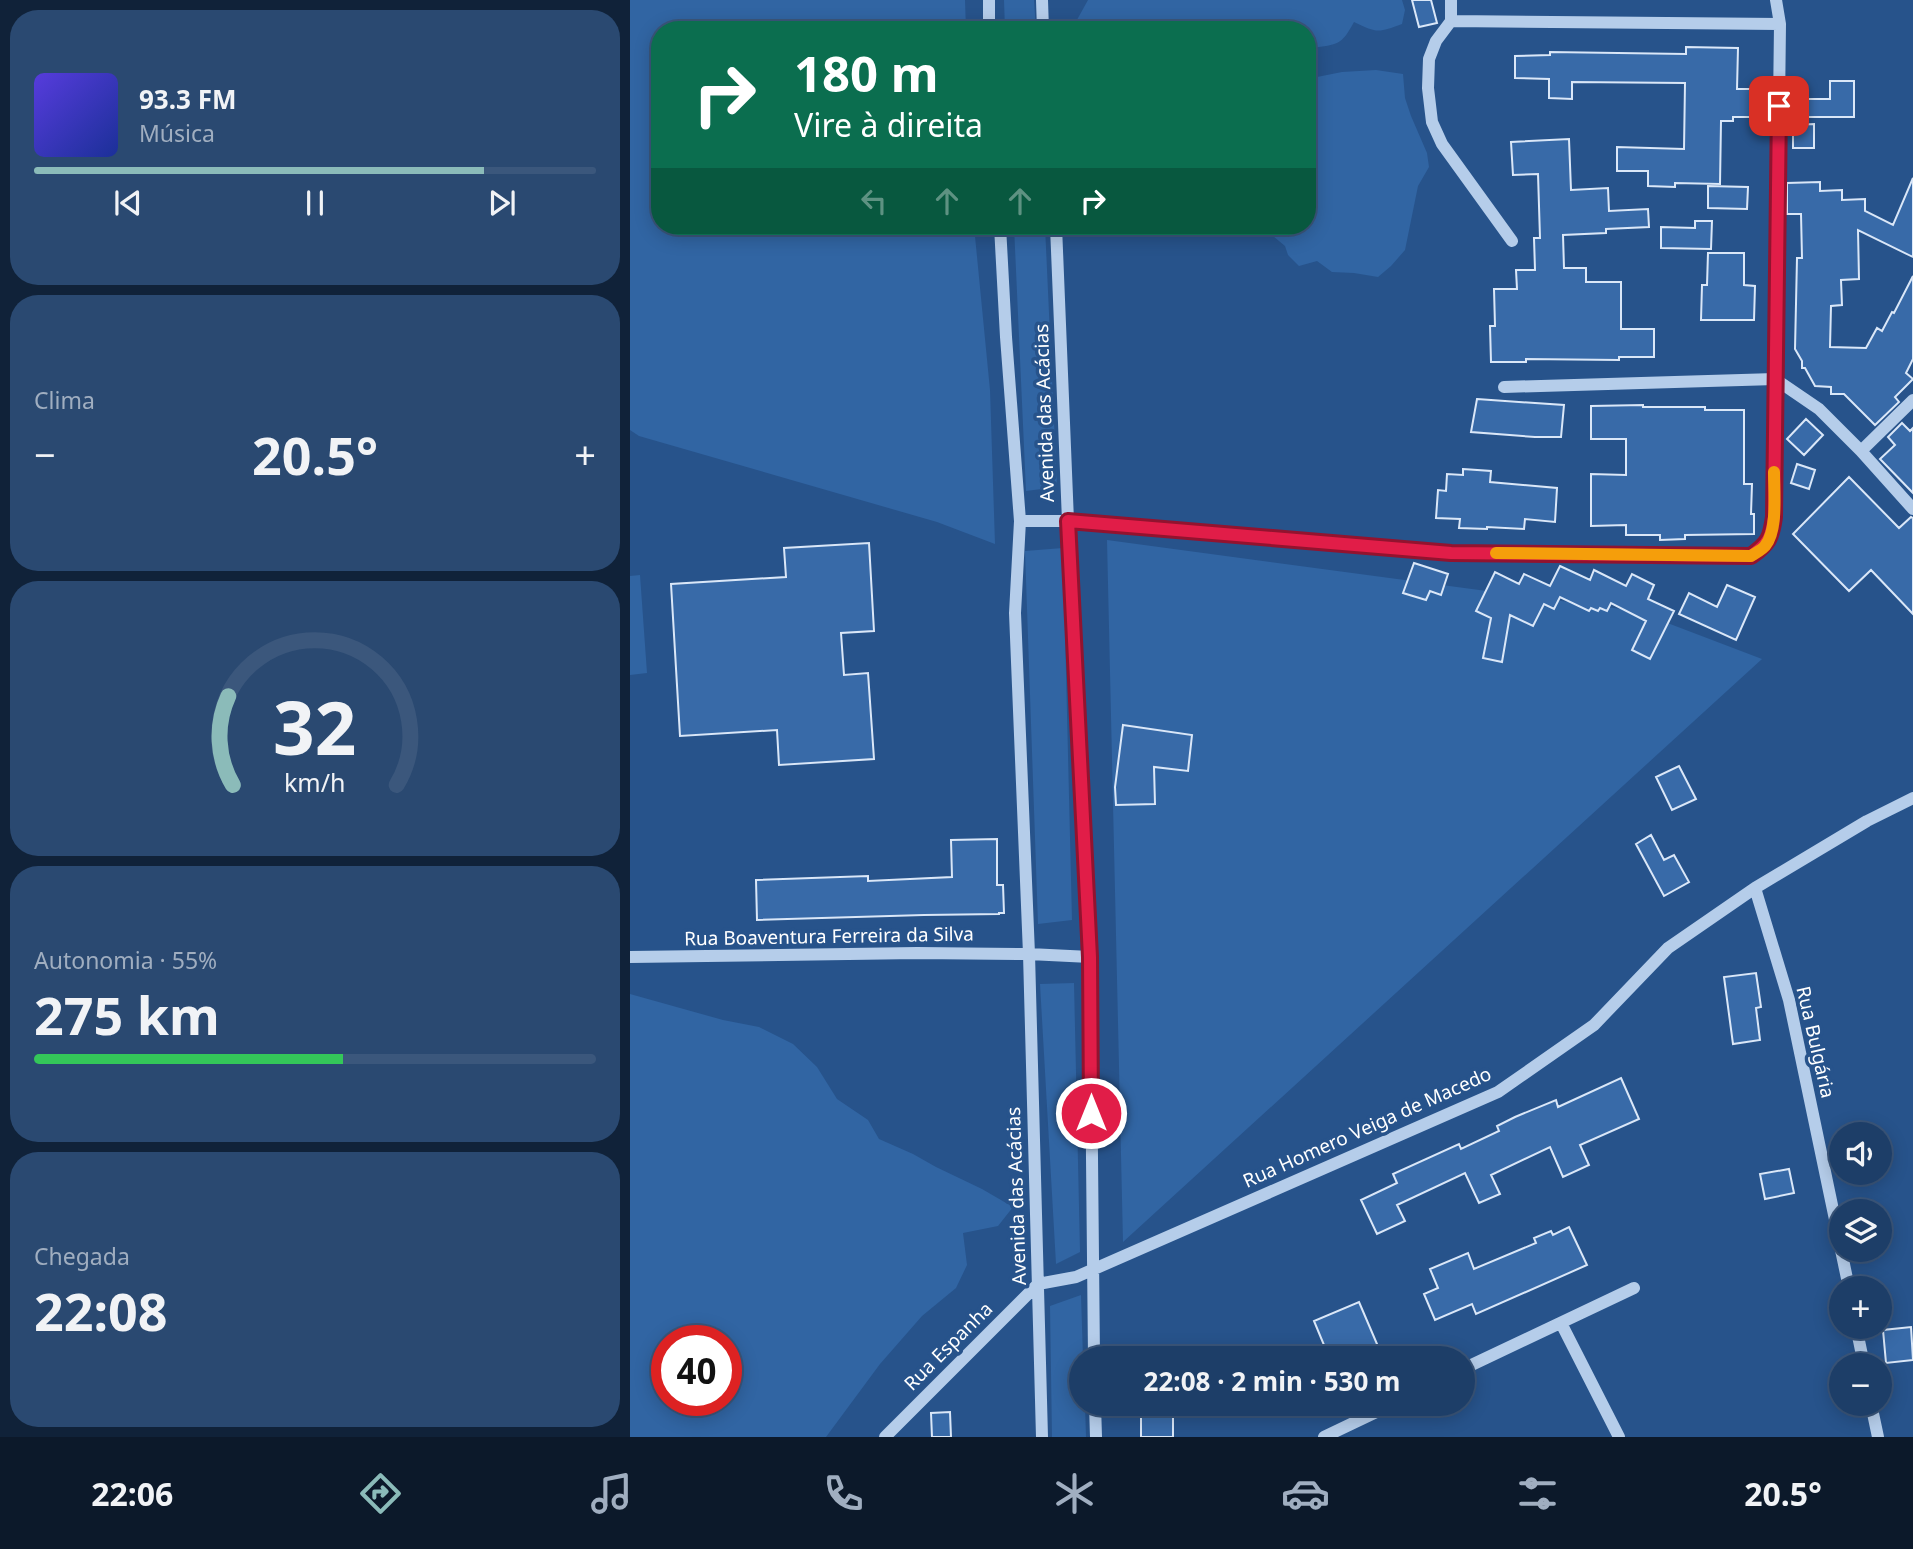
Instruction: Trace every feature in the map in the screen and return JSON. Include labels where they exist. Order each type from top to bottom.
[{"type":"street","points":[[989,0],[989,21]]},
{"type":"street","points":[[1042,0],[1043,21]]},
{"type":"street","points":[[1451,0],[1451,21],[1436,41],[1429,59],[1428,88],[1432,122],[1442,144],[1512,241]]},
{"type":"street","points":[[1020,521],[1068,521],[1451,553],[1751,556],[1765,546],[1771,534],[1774,517],[1780,24],[1776,0]]},
{"type":"street","points":[[1451,21],[1780,24]]},
{"type":"street","name":"Avenida das Acácias","points":[[1000,235],[1020,521],[1015,613],[1029,954],[1042,1437]]},
{"type":"street","name":"Avenida das Acácias","points":[[1056,235],[1090,957],[1094,1346]]},
{"type":"street","points":[[1504,387],[1775,379],[1819,409],[1913,509]]},
{"type":"street","points":[[1861,451],[1913,400]]},
{"type":"street","name":"Rua Homero Veiga de Macedo","points":[[1092,1270],[1499,1092],[1594,1025],[1668,948],[1755,888],[1867,821],[1913,798]]},
{"type":"street","name":"Rua Bulgária","points":[[1755,888],[1788,1000],[1830,1199]]},
{"type":"street","points":[[1029,954],[1090,957]]},
{"type":"street","name":"Rua Boaventura Ferreira da Silva","points":[[630,957],[1029,954]]},
{"type":"street","points":[[1038,1284],[1076,1277],[1092,1270]]},
{"type":"street","name":"Rua Espanha","points":[[885,1437],[1038,1284]]},
{"type":"street","points":[[1475,1364],[1633,1288]]},
{"type":"street","points":[[1561,1323],[1619,1437]]},
{"type":"street","points":[[1095,1416],[1096,1437]]},
{"type":"street","points":[[1324,1437],[1368,1416]]},
{"type":"street","points":[[1874,1416],[1878,1437]]},
{"type":"shaded area","points":[[630,0],[965,0],[966,21],[651,21],[651,235],[975,235],[990,390],[995,544],[937,522],[639,436],[630,430]]},
{"type":"shaded area","points":[[1004,0],[1034,0],[1035,21],[1005,21]]},
{"type":"shaded area","points":[[1088,0],[1402,0],[1405,10],[1402,24],[1378,30],[1354,22],[1342,40],[1316,48],[1316,21],[1076,21]]},
{"type":"shaded area","points":[[1376,70],[1403,74],[1405,98],[1427,153],[1429,167],[1418,186],[1405,250],[1378,277],[1332,272],[1317,261],[1299,266],[1288,255],[1285,246],[1273,235],[1316,235],[1316,77]]},
{"type":"shaded area","points":[[1014,235],[1045,235],[1057,487],[1026,491]]},
{"type":"shaded area","points":[[1107,540],[1636,611],[1762,659],[1123,1242]]},
{"type":"shaded area","points":[[1063,548],[1072,920],[1038,924],[1025,551]]},
{"type":"shaded area","points":[[640,575],[647,673],[630,675],[630,576]]},
{"type":"shaded area","points":[[1074,983],[1080,1252],[1056,1264],[1040,984]]},
{"type":"shaded area","points":[[630,994],[723,1020],[759,1027],[793,1044],[817,1067],[837,1099],[868,1120],[879,1139],[1013,1207],[998,1226],[963,1233],[967,1265],[956,1288],[922,1316],[880,1364],[826,1437],[630,1437]]},
{"type":"shaded area","points":[[1081,1295],[1083,1346],[1069,1346],[1069,1416],[1085,1416],[1086,1437],[1052,1437],[1050,1306]]},
{"type":"building","points":[[1412,0],[1431,0],[1437,23],[1419,27]]},
{"type":"building","points":[[1686,47],[1738,48],[1737,89],[1751,89],[1751,117],[1733,117],[1733,121],[1721,121],[1720,184],[1675,183],[1675,187],[1648,186],[1648,171],[1617,171],[1617,147],[1684,149],[1685,83],[1572,82],[1572,99],[1549,98],[1549,79],[1515,78],[1515,56],[1550,55],[1550,52],[1686,54]]},
{"type":"building","points":[[1830,81],[1854,81],[1854,117],[1797,117],[1797,99],[1830,99]]},
{"type":"building","points":[[1814,124],[1814,148],[1793,148],[1793,125]]},
{"type":"building","points":[[1569,139],[1571,190],[1608,188],[1609,211],[1648,209],[1649,227],[1563,235],[1564,268],[1586,268],[1586,282],[1621,282],[1621,329],[1654,329],[1654,357],[1491,362],[1490,326],[1495,326],[1494,289],[1517,289],[1516,270],[1535,270],[1534,238],[1540,238],[1538,174],[1513,175],[1511,142]]},
{"type":"building","points":[[1913,178],[1913,257],[1858,230],[1859,279],[1841,280],[1842,305],[1831,306],[1830,347],[1866,348],[1877,328],[1882,331],[1892,312],[1894,313],[1913,276],[1913,359],[1906,373],[1913,379],[1895,397],[1899,402],[1875,425],[1844,394],[1831,394],[1831,387],[1815,386],[1805,368],[1802,368],[1802,361],[1795,349],[1797,258],[1802,258],[1801,214],[1787,214],[1787,183],[1820,182],[1820,191],[1842,190],[1842,200],[1865,199],[1865,211],[1893,225]]},
{"type":"building","points":[[1708,186],[1748,187],[1747,209],[1708,208]]},
{"type":"building","points":[[1695,221],[1712,221],[1711,249],[1661,248],[1661,227],[1695,228]]},
{"type":"building","points":[[1708,253],[1744,253],[1744,285],[1755,286],[1754,320],[1701,320],[1702,285],[1707,285]]},
{"type":"building","points":[[1477,399],[1564,405],[1561,437],[1471,432]]},
{"type":"building","points":[[1643,405],[1744,410],[1744,484],[1752,484],[1751,514],[1754,514],[1754,534],[1685,535],[1685,539],[1660,540],[1660,535],[1626,535],[1626,525],[1591,526],[1591,474],[1626,475],[1626,439],[1591,439],[1591,406]]},
{"type":"building","points":[[1806,419],[1823,435],[1804,455],[1787,439]]},
{"type":"building","points":[[1902,423],[1910,431],[1913,428],[1913,493],[1880,459],[1895,445],[1888,437]]},
{"type":"building","points":[[1797,464],[1815,470],[1809,489],[1791,483]]},
{"type":"building","points":[[1463,469],[1491,471],[1490,482],[1557,488],[1555,522],[1525,519],[1524,529],[1487,529],[1459,528],[1460,519],[1436,518],[1438,490],[1446,491],[1447,474],[1463,475]]},
{"type":"building","points":[[1849,477],[1899,528],[1913,518],[1913,614],[1871,570],[1849,591],[1793,534]]},
{"type":"building","points":[[869,543],[874,631],[841,633],[844,675],[868,673],[874,759],[779,765],[777,730],[680,736],[671,584],[786,577],[784,548]]},
{"type":"building","points":[[1414,563],[1448,574],[1441,595],[1430,591],[1426,600],[1403,593]]},
{"type":"building","points":[[1560,566],[1590,580],[1594,570],[1626,586],[1632,574],[1654,585],[1648,599],[1674,611],[1650,659],[1632,650],[1646,621],[1611,603],[1607,611],[1591,608],[1589,611],[1560,597],[1554,609],[1544,604],[1533,626],[1510,615],[1502,662],[1483,658],[1491,618],[1476,611],[1495,572],[1519,584],[1524,574],[1550,586]]},
{"type":"building","points":[[1727,585],[1755,597],[1736,640],[1679,614],[1689,593],[1717,607]]},
{"type":"building","points":[[1123,725],[1192,735],[1188,771],[1154,767],[1155,804],[1116,805],[1115,787]]},
{"type":"building","points":[[1679,766],[1696,799],[1672,810],[1656,777]]},
{"type":"building","points":[[1651,835],[1664,860],[1674,855],[1689,882],[1664,896],[1636,844]]},
{"type":"building","points":[[997,839],[997,885],[1003,885],[1004,913],[757,920],[756,880],[868,876],[868,881],[952,877],[951,840]]},
{"type":"building","points":[[1756,973],[1761,1007],[1756,1008],[1760,1040],[1733,1044],[1724,977]]},
{"type":"building","points":[[1621,1078],[1639,1119],[1580,1145],[1589,1165],[1563,1177],[1550,1147],[1491,1175],[1500,1194],[1479,1203],[1465,1173],[1397,1205],[1405,1221],[1377,1234],[1361,1200],[1397,1183],[1393,1174],[1459,1144],[1461,1149],[1499,1131],[1497,1126],[1515,1117],[1556,1100],[1558,1107]]},
{"type":"building","points":[[1789,1169],[1794,1193],[1765,1199],[1760,1174]]},
{"type":"building","points":[[1569,1227],[1587,1265],[1476,1314],[1472,1304],[1435,1320],[1424,1294],[1438,1288],[1430,1269],[1468,1253],[1474,1269],[1536,1243],[1534,1238],[1551,1231],[1553,1235]]},
{"type":"building","points":[[1359,1302],[1378,1346],[1322,1346],[1324,1345],[1314,1321]]},
{"type":"building","points":[[1911,1327],[1913,1360],[1892,1362],[1892,1353],[1885,1353],[1884,1339],[1892,1339],[1892,1329]]},
{"type":"building","points":[[950,1412],[951,1437],[932,1437],[931,1413]]},
{"type":"building","points":[[1141,1416],[1173,1416],[1173,1437],[1141,1437]]},
{"type":"slow traffic","points":[[1496,553],[1751,556],[1765,546],[1771,534],[1774,517],[1774,472]]},
{"type":"route","points":[[1091,1113],[1090,957],[1068,521],[1451,553],[1751,556],[1765,546],[1771,534],[1774,517],[1779,106]]}]
